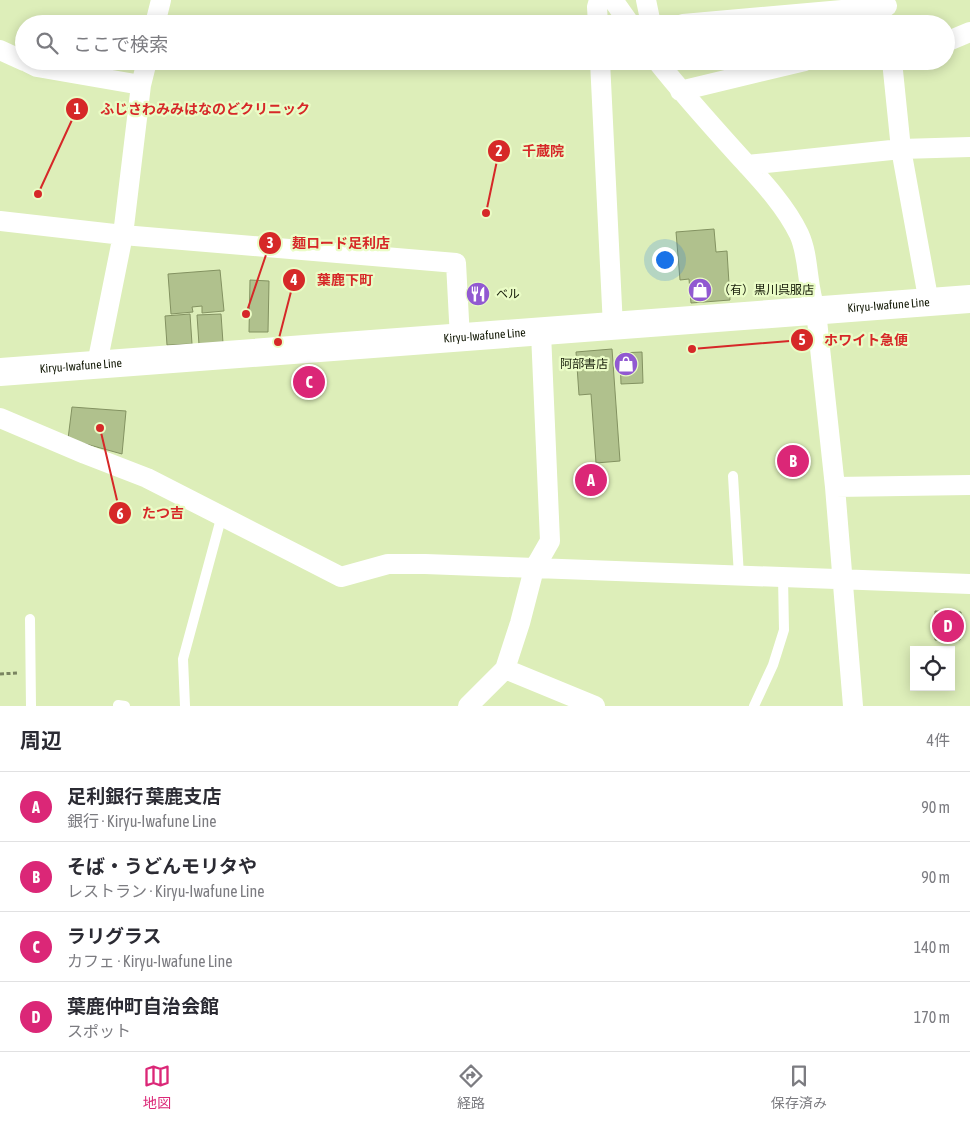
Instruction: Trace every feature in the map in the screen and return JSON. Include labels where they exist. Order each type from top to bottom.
[{"type":"main road","name":"Kiryu-Iwafune Line","points":[[0,372],[970,300]]},
{"type":"street","points":[[157,15],[160,0]]},
{"type":"street","points":[[597,15],[599,0]]},
{"type":"street","points":[[613,0],[624,15]]},
{"type":"street","points":[[646,0],[648,15]]},
{"type":"street","points":[[814,15],[887,10]]},
{"type":"street","points":[[955,38],[970,32]]},
{"type":"street","points":[[0,50],[15,57]]},
{"type":"street","points":[[54,70],[141,85]]},
{"type":"street","points":[[97,364],[123,235],[141,85],[145,70]]},
{"type":"street","points":[[600,70],[613,327]]},
{"type":"street","points":[[664,70],[680,91],[790,216],[800,236],[806,258],[810,296],[816,312],[835,487],[853,706]]},
{"type":"street","points":[[680,91],[768,70]]},
{"type":"street","points":[[895,70],[901,149],[929,303]]},
{"type":"street","points":[[747,166],[901,149],[970,147]]},
{"type":"street","points":[[0,221],[123,235],[456,263],[460,339]]},
{"type":"street","points":[[468,706],[505,668],[520,624],[534,569],[550,541],[541,333]]},
{"type":"street","points":[[0,418],[147,478],[222,514],[341,576],[388,564],[841,578],[970,584]]},
{"type":"street","points":[[835,487],[970,485]]},
{"type":"street","points":[[505,668],[594,706]]},
{"type":"lane","points":[[733,476],[739,576]]},
{"type":"lane","points":[[185,706],[183,659],[222,514]]},
{"type":"lane","points":[[754,706],[773,665],[784,630],[783,577]]},
{"type":"lane","points":[[30,619],[31,706]]},
{"type":"lane","points":[[118,705],[125,706]]},
{"type":"building","points":[[714,229],[716,252],[727,251],[730,300],[691,303],[689,279],[680,280],[676,232]]},
{"type":"building","points":[[220,270],[224,311],[202,313],[202,306],[192,307],[193,312],[171,314],[168,274]]},
{"type":"building","points":[[250,280],[269,281],[268,332],[249,332]]},
{"type":"building","points":[[190,314],[192,344],[167,345],[165,316]]},
{"type":"building","points":[[221,314],[223,343],[199,345],[197,315]]},
{"type":"building","points":[[612,349],[620,461],[596,463],[591,394],[579,395],[576,352]]},
{"type":"building","points":[[642,352],[643,383],[621,384],[620,353]]},
{"type":"building","points":[[72,407],[126,411],[122,454],[68,439]]},
{"type":"building","points":[[935,611],[961,612],[960,640],[935,640]]},
{"type":"place","name":"ふじさわみみはなのどクリニック","points":[[38,194]]},
{"type":"place","name":"千蔵院","points":[[486,213]]},
{"type":"place","name":"（有）黒川呉服店","points":[[700,290]]},
{"type":"place","name":"ベル","points":[[478,294]]},
{"type":"place","name":"麺ロード足利店","points":[[246,314]]},
{"type":"place","name":"葉鹿下町","points":[[278,342]]},
{"type":"place","name":"ホワイト急便","points":[[692,349]]},
{"type":"place","name":"阿部書店","points":[[626,364]]},
{"type":"place","name":"ラリグラス","points":[[309,382]]},
{"type":"place","name":"たつ吉","points":[[100,428]]},
{"type":"place","name":"そば・うどんモリタや","points":[[793,461]]},
{"type":"place","name":"足利銀行 葉鹿支店","points":[[591,480]]},
{"type":"place","name":"葉鹿仲町自治会館","points":[[948,626]]}]
